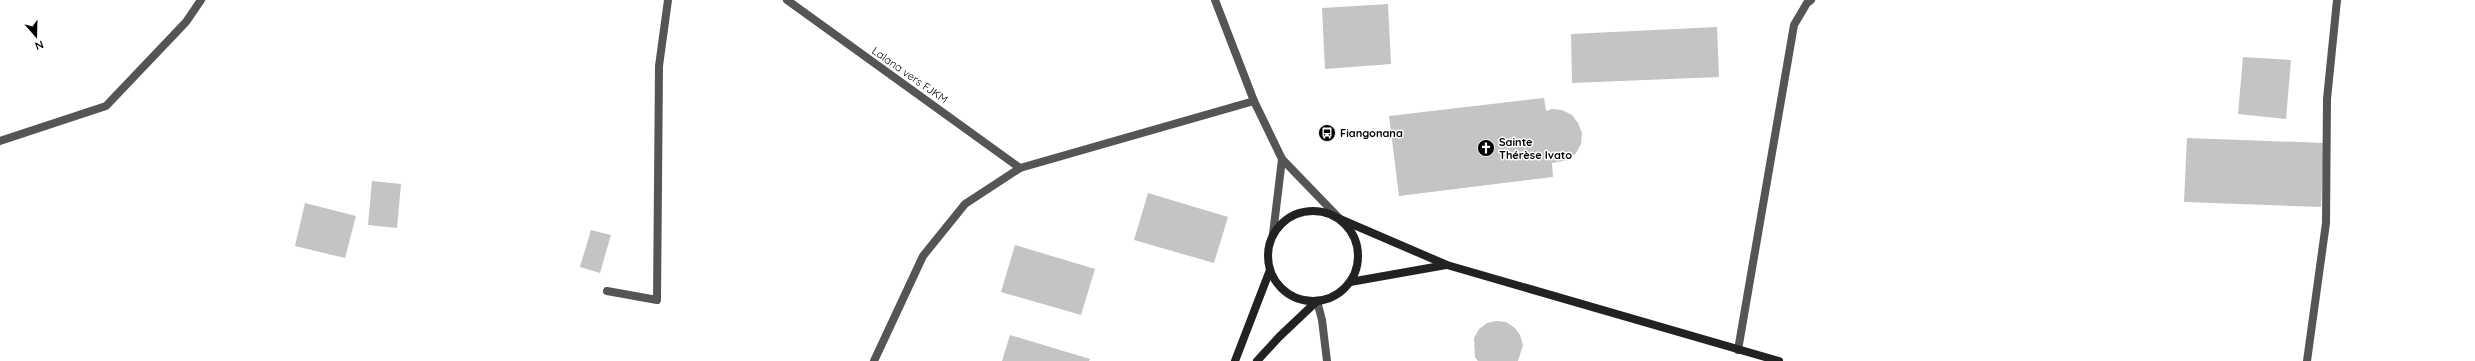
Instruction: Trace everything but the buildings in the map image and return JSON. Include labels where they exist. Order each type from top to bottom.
[{"type":"main road","points":[[1317,301],[1298,298],[1280,287],[1270,270],[1268,252],[1274,234],[1286,220],[1303,212],[1322,211],[1447,265],[1779,361]]},
{"type":"main road","points":[[1257,361],[1279,337],[1317,301],[1336,295],[1350,282],[1357,266],[1358,248],[1352,232],[1340,219]]},
{"type":"main road","points":[[1350,282],[1447,265]]},
{"type":"main road","points":[[1235,361],[1270,270]]},
{"type":"street","points":[[0,141],[106,106],[186,22],[201,0]]},
{"type":"street","points":[[608,291],[657,300],[659,66],[668,0]]},
{"type":"street","name":"Lalana vers FJKM","points":[[787,0],[1020,168]]},
{"type":"street","points":[[1215,0],[1254,101],[1282,159],[1340,219]]},
{"type":"street","points":[[1738,350],[1794,25],[1806,3],[1811,0]]},
{"type":"street","points":[[2307,361],[2326,223],[2327,99],[2337,0]]},
{"type":"street","points":[[874,361],[923,256],[965,204],[1020,168],[1254,101]]},
{"type":"street","points":[[1274,234],[1282,159]]},
{"type":"street","points":[[1317,301],[1322,320],[1327,361]]},
{"type":"place","name":"Fiangonana","points":[[1327,133]]},
{"type":"place","name":"Sainte Thérèse Ivato","points":[[1486,148]]}]
